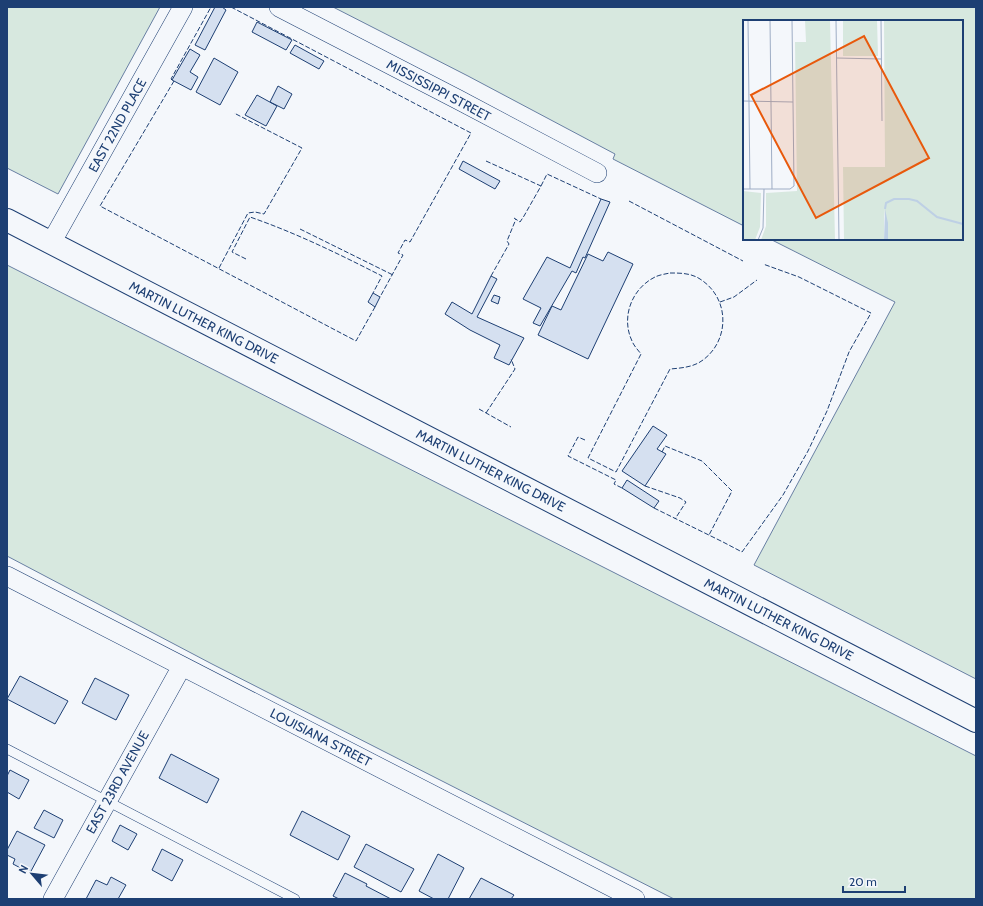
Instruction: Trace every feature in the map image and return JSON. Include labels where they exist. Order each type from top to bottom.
[{"type":"main road","name":"MARTIN LUTHER KING DRIVE","points":[[7,220],[976,721]]},
{"type":"street","name":"EAST 22ND PLACE","points":[[52,243],[183,7]]},
{"type":"street","name":"MISSISSIPPI STREET","points":[[279,7],[457,99],[597,174]]},
{"type":"street","name":"LOUISIANA STREET","points":[[7,576],[634,899]]},
{"type":"street","name":"EAST 23RD AVENUE","points":[[53,899],[182,666]]},
{"type":"lane","points":[[7,749],[295,899]]},
{"type":"shaded area","points":[[7,7],[160,7],[58,194],[7,168]]},
{"type":"shaded area","points":[[333,7],[976,7],[976,679],[754,565],[895,302],[772,240],[963,240],[963,20],[743,20],[743,225],[613,159],[615,154],[468,76]]},
{"type":"shaded area","points":[[7,265],[976,756],[976,899],[674,899],[212,664],[7,556]]},
{"type":"building","points":[[215,7],[222,7],[226,10],[205,50],[195,45]]},
{"type":"building","points":[[257,22],[292,40],[286,50],[252,32]]},
{"type":"building","points":[[295,45],[324,61],[319,69],[290,53]]},
{"type":"building","points":[[190,49],[200,55],[190,72],[198,77],[191,90],[172,80]]},
{"type":"building","points":[[214,58],[238,72],[220,105],[196,92]]},
{"type":"building","points":[[278,86],[292,94],[284,109],[270,102]]},
{"type":"building","points":[[257,95],[277,106],[266,126],[245,115]]},
{"type":"building","points":[[463,161],[500,181],[495,189],[459,169]]},
{"type":"building","points":[[601,199],[610,202],[585,258],[583,257],[576,273],[572,271],[540,326],[533,323],[541,308],[523,299],[547,257],[570,268]]},
{"type":"building","points":[[608,252],[633,264],[588,359],[538,335],[552,306],[561,310],[588,254],[603,261]]},
{"type":"building","points":[[491,276],[497,279],[477,317],[524,338],[509,365],[494,358],[500,345],[470,330],[445,314],[452,302],[472,314]]},
{"type":"building","points":[[373,293],[380,297],[375,307],[368,302]]},
{"type":"building","points":[[494,295],[500,297],[498,304],[491,301]]},
{"type":"building","points":[[653,426],[667,435],[657,449],[666,454],[645,486],[622,471]]},
{"type":"building","points":[[627,480],[659,501],[654,508],[622,488]]},
{"type":"building","points":[[20,676],[68,701],[55,724],[7,699]]},
{"type":"building","points":[[95,678],[129,695],[116,720],[82,703]]},
{"type":"building","points":[[171,754],[219,779],[207,803],[159,778]]},
{"type":"building","points":[[10,770],[29,780],[19,799],[7,792],[7,776]]},
{"type":"building","points":[[44,810],[63,820],[54,838],[34,828]]},
{"type":"building","points":[[302,811],[350,836],[338,860],[290,835]]},
{"type":"building","points":[[120,825],[137,834],[128,850],[112,841]]},
{"type":"building","points":[[17,831],[45,845],[30,873],[13,864],[15,859],[7,855],[7,850]]},
{"type":"building","points":[[366,844],[414,869],[401,892],[354,867]]},
{"type":"building","points":[[162,849],[183,860],[172,881],[152,870]]},
{"type":"building","points":[[438,854],[464,868],[448,899],[434,899],[419,891]]},
{"type":"building","points":[[345,873],[367,884],[366,886],[391,899],[339,899],[333,896]]},
{"type":"building","points":[[111,877],[126,885],[118,899],[86,899],[96,880],[107,885]]},
{"type":"building","points":[[481,878],[514,895],[511,899],[469,899]]},
{"type":"fence","points":[[172,80],[171,79],[211,7]]},
{"type":"fence","points":[[231,7],[471,133],[410,242],[405,240],[398,253],[403,255],[380,297]]},
{"type":"fence","points":[[174,81],[100,206],[356,341],[375,307]]},
{"type":"fence","points":[[219,268],[248,213],[255,212],[264,214],[302,148],[234,113]]},
{"type":"fence","points":[[486,161],[541,186],[520,222],[514,218]]},
{"type":"fence","points":[[541,186],[547,174],[601,199]]},
{"type":"fence","points":[[629,201],[743,261]]},
{"type":"fence","points":[[246,259],[232,252],[250,217],[317,244],[382,276],[373,293]]},
{"type":"fence","points":[[491,276],[509,244],[507,241],[516,219]]},
{"type":"fence","points":[[300,229],[393,275]]},
{"type":"fence","points":[[654,508],[742,552],[783,495],[808,451],[827,411],[849,352],[871,313],[799,277],[763,264]]},
{"type":"fence","points":[[670,273],[689,274],[700,279],[710,287],[717,297],[721,308],[723,319],[722,331],[712,352],[703,360],[692,366],[670,369],[616,472],[588,458],[641,354],[633,343],[629,332],[628,314],[630,305],[634,296],[647,282],[657,276],[670,273]]},
{"type":"fence","points":[[720,302],[734,297],[757,280]]},
{"type":"fence","points":[[486,413],[515,369],[511,359]]},
{"type":"fence","points":[[479,409],[511,427]]},
{"type":"fence","points":[[585,440],[578,437],[568,456],[616,480],[614,484],[622,488]]},
{"type":"fence","points":[[662,452],[665,446],[702,461],[732,491],[709,535]]},
{"type":"fence","points":[[645,486],[680,498],[686,502],[675,519]]}]
